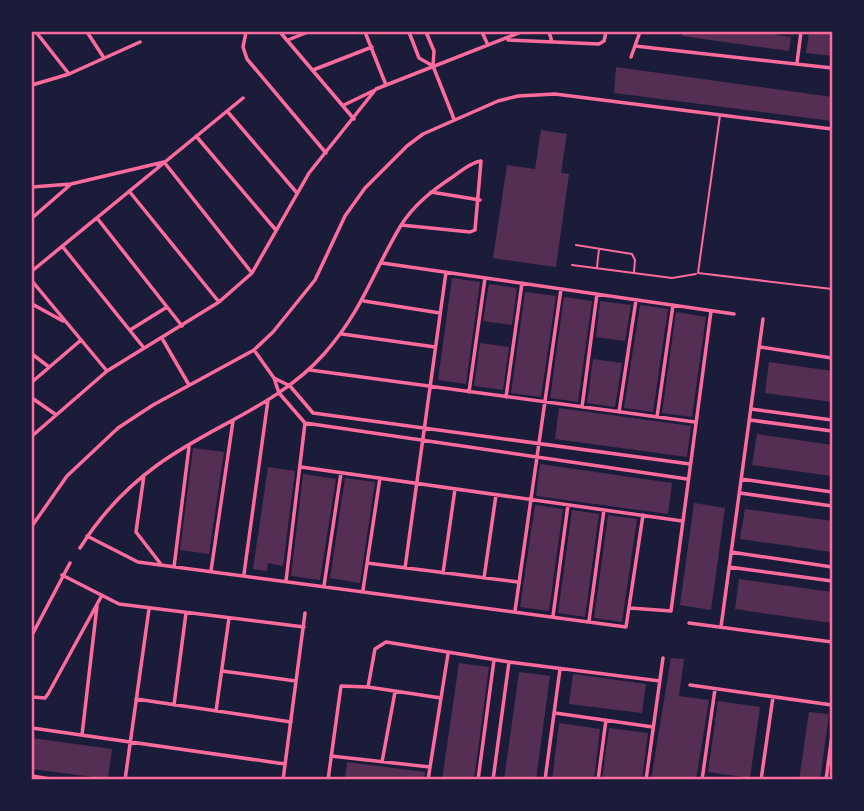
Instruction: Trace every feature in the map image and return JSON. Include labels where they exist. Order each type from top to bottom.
[{"type":"street","points":[[36,32],[69,74]]},
{"type":"street","points":[[87,32],[104,58]]},
{"type":"street","points":[[246,32],[243,47],[247,59],[326,153]]},
{"type":"street","points":[[280,32],[354,120]]},
{"type":"street","points":[[288,40],[308,32]]},
{"type":"street","points":[[365,32],[386,85]]},
{"type":"street","points":[[409,32],[419,58],[433,66]]},
{"type":"street","points":[[426,32],[434,51],[433,66],[454,119]]},
{"type":"street","points":[[482,32],[487,43]]},
{"type":"street","points":[[343,106],[376,89],[487,43],[521,32]]},
{"type":"street","points":[[549,32],[552,42]]},
{"type":"street","points":[[505,39],[599,44],[605,39],[606,32]]},
{"type":"street","points":[[632,57],[640,32]]},
{"type":"street","points":[[797,63],[801,32]]},
{"type":"street","points":[[32,85],[69,74],[140,42]]},
{"type":"street","points":[[635,46],[832,68]]},
{"type":"street","points":[[313,70],[372,47]]},
{"type":"street","points":[[32,436],[107,371],[144,348],[163,340],[219,303],[252,273],[297,193],[376,89]]},
{"type":"street","points":[[32,526],[66,476],[118,428],[254,350],[298,304],[315,280],[345,216],[365,188],[415,140],[454,119],[518,96],[555,94],[832,129]]},
{"type":"street","points":[[32,271],[243,97]]},
{"type":"street","points":[[227,111],[297,193]]},
{"type":"street","points":[[196,136],[275,229]]},
{"type":"street","points":[[80,548],[122,494],[144,475],[268,400],[310,370],[342,334],[364,301],[401,225],[431,192],[478,160],[482,165],[477,225],[470,232],[401,225]]},
{"type":"street","points":[[32,187],[71,184],[164,162]]},
{"type":"street","points":[[164,162],[252,273]]},
{"type":"street","points":[[32,218],[71,184]]},
{"type":"street","points":[[129,191],[219,303]]},
{"type":"street","points":[[431,192],[480,200]]},
{"type":"street","points":[[96,218],[182,326]]},
{"type":"street","points":[[62,246],[144,348]]},
{"type":"street","points":[[382,263],[734,314]]},
{"type":"street","points":[[405,568],[446,272]]},
{"type":"street","points":[[469,392],[485,278]]},
{"type":"street","points":[[32,281],[107,371]]},
{"type":"street","points":[[506,397],[522,283]]},
{"type":"street","points":[[515,611],[561,289]]},
{"type":"street","points":[[582,407],[597,294]]},
{"type":"street","points":[[619,412],[636,300]]},
{"type":"street","points":[[364,301],[440,313]]},
{"type":"street","points":[[32,303],[67,324]]},
{"type":"street","points":[[657,418],[673,305]]},
{"type":"street","points":[[130,330],[167,307]]},
{"type":"street","points":[[630,608],[671,611],[711,311]]},
{"type":"street","points":[[721,627],[763,319]]},
{"type":"street","points":[[342,334],[436,347]]},
{"type":"street","points":[[32,382],[81,340]]},
{"type":"street","points":[[163,340],[189,385]]},
{"type":"street","points":[[760,347],[832,358]]},
{"type":"street","points":[[254,350],[274,378],[279,393],[305,423],[687,479]]},
{"type":"street","points":[[32,354],[49,367]]},
{"type":"street","points":[[310,370],[695,422]]},
{"type":"street","points":[[274,378],[290,386],[313,413],[690,464]]},
{"type":"street","points":[[32,398],[55,414]]},
{"type":"street","points":[[244,574],[268,400]]},
{"type":"street","points":[[751,409],[832,419]]},
{"type":"street","points":[[211,571],[233,420]]},
{"type":"street","points":[[750,420],[832,431]]},
{"type":"street","points":[[285,581],[305,423]]},
{"type":"street","points":[[174,567],[189,446]]},
{"type":"street","points":[[301,467],[682,521]]},
{"type":"street","points":[[324,586],[341,473]]},
{"type":"street","points":[[144,475],[136,532],[161,565]]},
{"type":"street","points":[[363,592],[380,478]]},
{"type":"street","points":[[741,479],[832,492]]},
{"type":"street","points":[[443,573],[455,489]]},
{"type":"street","points":[[740,493],[832,506]]},
{"type":"street","points":[[484,578],[495,495]]},
{"type":"street","points":[[552,616],[568,505]]},
{"type":"street","points":[[589,621],[604,510]]},
{"type":"street","points":[[87,536],[138,562],[628,626],[643,515]]},
{"type":"street","points":[[732,552],[832,567]]},
{"type":"street","points":[[32,635],[70,563]]},
{"type":"street","points":[[367,563],[519,582]]},
{"type":"street","points":[[729,567],[832,581]]},
{"type":"street","points":[[62,575],[101,597],[149,609],[304,627]]},
{"type":"street","points":[[32,697],[45,698],[48,694],[101,597]]},
{"type":"street","points":[[82,735],[97,606]]},
{"type":"street","points":[[125,779],[149,609]]},
{"type":"street","points":[[174,705],[186,613]]},
{"type":"street","points":[[283,779],[305,613]]},
{"type":"street","points":[[216,711],[229,618]]},
{"type":"street","points":[[689,623],[832,642]]},
{"type":"street","points":[[368,687],[374,649],[380,644],[660,681]]},
{"type":"street","points":[[428,779],[448,654]]},
{"type":"street","points":[[646,779],[663,658]]},
{"type":"street","points":[[478,779],[494,660]]},
{"type":"street","points":[[493,779],[509,663]]},
{"type":"street","points":[[545,779],[560,669]]},
{"type":"street","points":[[222,671],[297,681]]},
{"type":"street","points":[[328,779],[339,690],[345,685],[441,698]]},
{"type":"street","points":[[690,685],[832,705]]},
{"type":"street","points":[[702,779],[715,689]]},
{"type":"street","points":[[382,762],[395,692]]},
{"type":"street","points":[[761,779],[772,697]]},
{"type":"street","points":[[136,699],[291,722]]},
{"type":"street","points":[[555,713],[653,727]]},
{"type":"street","points":[[598,779],[606,720]]},
{"type":"street","points":[[32,728],[285,764]]},
{"type":"street","points":[[826,779],[832,734]]},
{"type":"street","points":[[331,756],[430,768]]},
{"type":"street","points":[[32,776],[56,779]]},
{"type":"lane","points":[[698,273],[720,114]]},
{"type":"lane","points":[[576,245],[632,254],[635,260],[634,273]]},
{"type":"lane","points":[[597,268],[599,249]]},
{"type":"lane","points":[[572,265],[672,278],[698,273],[832,289]]},
{"type":"building","points":[[683,32],[777,32],[776,35],[791,37],[789,51],[682,36]]},
{"type":"building","points":[[809,32],[832,32],[832,56],[806,53]]},
{"type":"building","points":[[616,67],[832,97],[832,121],[614,93]]},
{"type":"building","points":[[541,130],[567,134],[561,173],[569,174],[556,267],[493,258],[507,165],[535,169]]},
{"type":"building","points":[[452,278],[480,282],[466,384],[438,380]]},
{"type":"building","points":[[489,284],[517,288],[512,325],[483,321]]},
{"type":"building","points":[[525,292],[556,296],[541,397],[511,393]]},
{"type":"building","points":[[564,297],[592,301],[578,402],[550,398]]},
{"type":"building","points":[[600,301],[631,305],[625,341],[596,337]]},
{"type":"building","points":[[640,305],[668,309],[653,412],[624,408]]},
{"type":"building","points":[[676,312],[706,317],[692,417],[662,413]]},
{"type":"building","points":[[480,343],[509,347],[503,390],[474,386]]},
{"type":"building","points":[[593,359],[622,363],[615,407],[587,403]]},
{"type":"building","points":[[769,362],[832,371],[832,402],[765,393]]},
{"type":"building","points":[[559,408],[691,426],[687,457],[555,439]]},
{"type":"building","points":[[757,434],[832,445],[832,476],[752,465]]},
{"type":"building","points":[[193,448],[224,452],[209,554],[180,550]]},
{"type":"building","points":[[540,464],[672,483],[668,514],[536,496]]},
{"type":"building","points":[[268,467],[295,471],[283,566],[268,563],[267,571],[253,569]]},
{"type":"building","points":[[303,474],[336,479],[320,580],[291,576]]},
{"type":"building","points":[[345,478],[375,482],[360,583],[330,578]]},
{"type":"building","points":[[694,503],[725,508],[711,610],[680,605]]},
{"type":"building","points":[[535,505],[563,509],[549,611],[520,607]]},
{"type":"building","points":[[745,509],[832,521],[832,552],[740,539]]},
{"type":"building","points":[[572,510],[599,514],[585,617],[558,613]]},
{"type":"building","points":[[608,515],[637,519],[622,622],[594,618]]},
{"type":"building","points":[[739,579],[832,592],[832,623],[735,609]]},
{"type":"building","points":[[671,658],[684,659],[679,696],[709,700],[696,780],[651,779]]},
{"type":"building","points":[[459,663],[489,667],[474,780],[442,780]]},
{"type":"building","points":[[519,672],[550,676],[536,780],[504,780]]},
{"type":"building","points":[[573,674],[646,684],[642,713],[569,704]]},
{"type":"building","points":[[718,701],[760,707],[750,778],[708,772]]},
{"type":"building","points":[[809,712],[829,714],[820,780],[799,780]]},
{"type":"building","points":[[559,723],[600,729],[594,780],[552,780]]},
{"type":"building","points":[[609,728],[648,733],[642,780],[602,780]]},
{"type":"building","points":[[32,738],[112,749],[108,779],[32,769]]},
{"type":"building","points":[[347,762],[425,772],[424,780],[345,780]]}]
